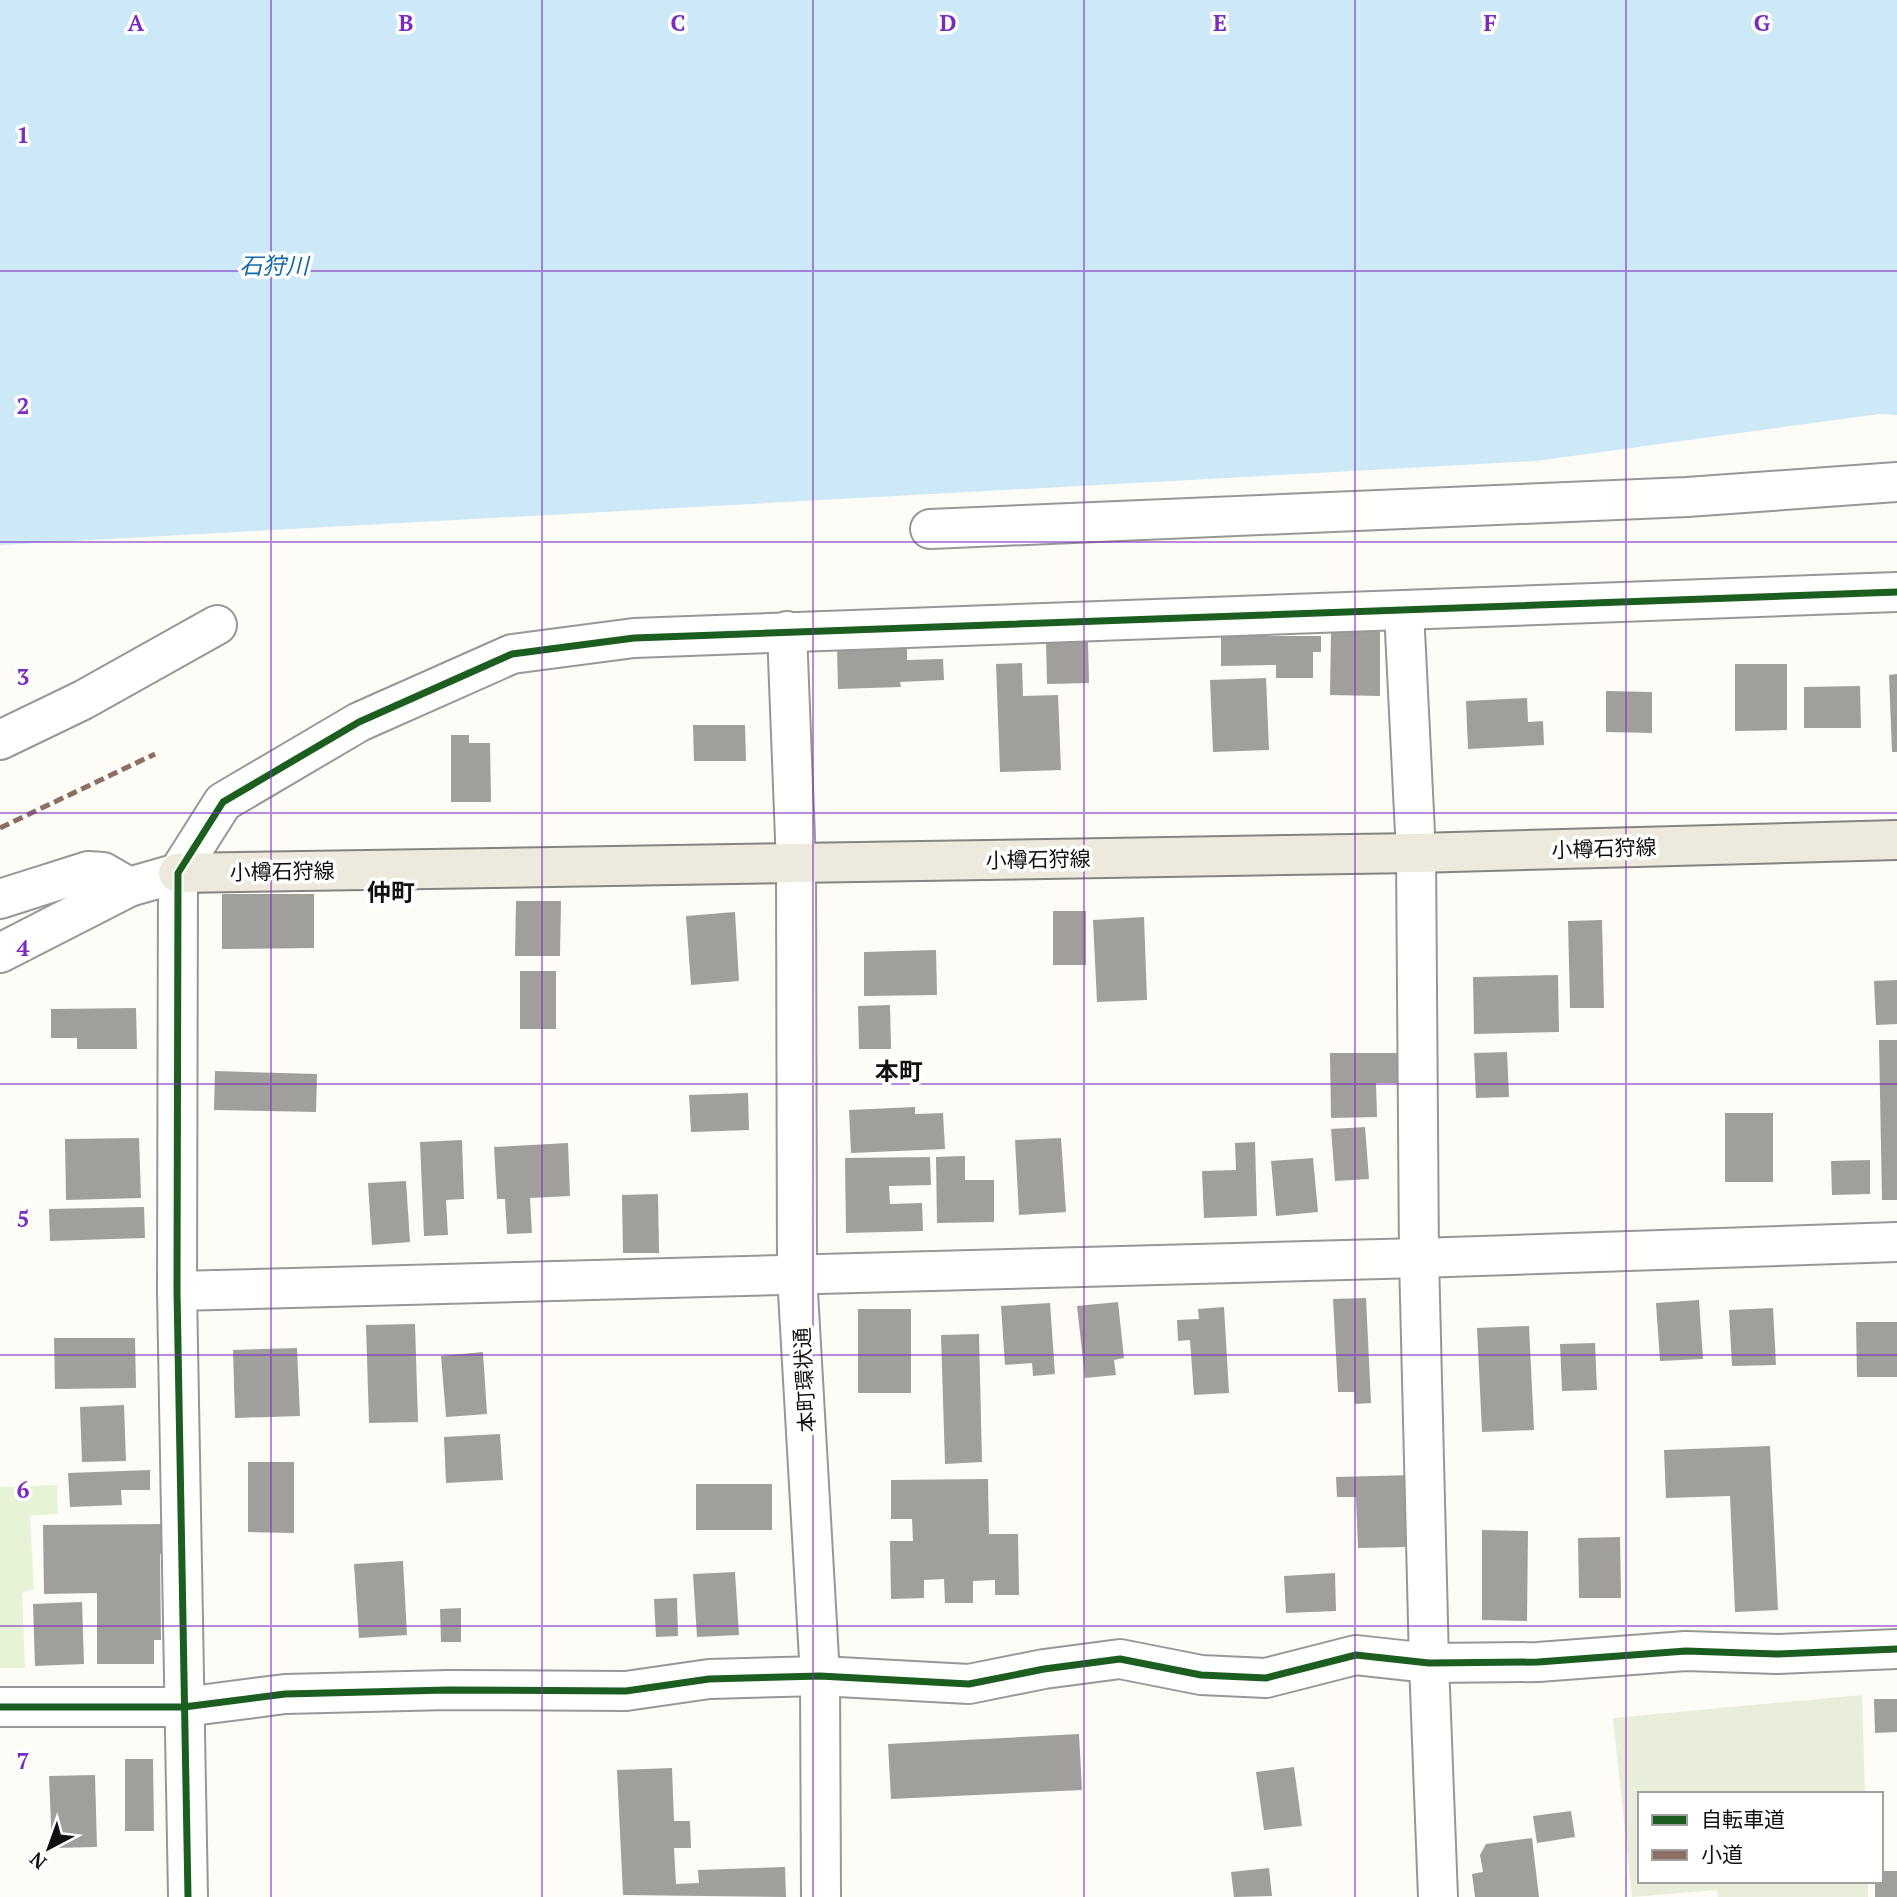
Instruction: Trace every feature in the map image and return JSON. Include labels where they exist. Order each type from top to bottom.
[{"type":"main road","name":"小樽石狩線","points":[[178,873],[1416,853],[1897,840]]},
{"type":"street","points":[[930,529],[1687,497],[1897,482]]},
{"type":"street","points":[[188,1897],[177,1291],[178,873],[223,802],[359,722],[512,654],[635,638],[1897,592]]},
{"type":"street","points":[[1404,611],[1416,853],[1419,1258],[1438,1897]]},
{"type":"street","points":[[0,740],[83,700],[217,625]]},
{"type":"street","name":"本町環状通","points":[[788,631],[796,864],[797,1275],[820,1676],[821,1897]]},
{"type":"street","points":[[0,899],[89,871],[103,872],[129,887]]},
{"type":"street","points":[[0,953],[129,887],[178,873]]},
{"type":"street","points":[[177,1291],[1419,1258],[1897,1241]]},
{"type":"street","points":[[0,1707],[184,1707],[285,1694],[448,1690],[626,1691],[709,1679],[820,1676],[969,1684],[1044,1669],[1120,1659],[1201,1675],[1266,1678],[1356,1655],[1429,1663],[1590,1660],[1686,1651],[1777,1654],[1897,1650]]},
{"type":"green space","points":[[57,1485],[58,1514],[30,1516],[34,1589],[22,1593],[25,1668],[0,1668],[0,1487]]},
{"type":"green space","points":[[1862,1695],[1865,1792],[1638,1792],[1638,1883],[1868,1883],[1868,1897],[1718,1897],[1717,1890],[1632,1897],[1613,1718]]},
{"type":"water","name":"石狩川","points":[[0,0],[1897,0],[1897,415],[1879,414],[1536,461],[0,545]]},
{"type":"building","points":[[1331,631],[1380,632],[1380,696],[1330,695]]},
{"type":"building","points":[[1221,636],[1321,636],[1321,652],[1313,652],[1313,678],[1276,678],[1276,665],[1221,666]]},
{"type":"building","points":[[1046,640],[1088,640],[1089,683],[1047,684]]},
{"type":"building","points":[[907,642],[907,660],[943,659],[944,680],[900,682],[901,687],[838,689],[837,645]]},
{"type":"building","points":[[1022,663],[1023,696],[1058,695],[1061,770],[1000,772],[996,664]]},
{"type":"building","points":[[1735,664],[1787,664],[1787,730],[1735,731]]},
{"type":"building","points":[[1897,674],[1897,752],[1892,752],[1889,675]]},
{"type":"building","points":[[1266,678],[1269,750],[1213,752],[1210,680]]},
{"type":"building","points":[[1860,686],[1861,728],[1804,728],[1804,687]]},
{"type":"building","points":[[1606,691],[1652,692],[1652,733],[1606,732]]},
{"type":"building","points":[[1527,698],[1528,722],[1543,721],[1544,745],[1468,749],[1466,701]]},
{"type":"building","points":[[693,725],[745,725],[746,761],[694,761]]},
{"type":"building","points":[[451,735],[469,735],[469,743],[490,743],[491,802],[451,802]]},
{"type":"building","points":[[222,894],[314,894],[314,948],[222,949]]},
{"type":"building","points":[[516,901],[561,901],[560,956],[515,956]]},
{"type":"building","points":[[1053,911],[1086,911],[1086,965],[1053,965]]},
{"type":"building","points":[[735,912],[739,981],[691,985],[686,916]]},
{"type":"building","points":[[1144,917],[1147,1000],[1097,1002],[1093,920]]},
{"type":"building","points":[[1602,920],[1604,1008],[1570,1008],[1568,921]]},
{"type":"building","points":[[936,950],[937,995],[864,996],[864,952]]},
{"type":"building","points":[[520,971],[556,971],[556,1029],[520,1029]]},
{"type":"building","points":[[1558,975],[1559,1032],[1474,1034],[1473,977]]},
{"type":"building","points":[[1897,980],[1897,1024],[1876,1025],[1874,981]]},
{"type":"building","points":[[890,1005],[891,1049],[859,1049],[858,1006]]},
{"type":"building","points":[[136,1008],[137,1049],[77,1049],[77,1038],[51,1038],[51,1009]]},
{"type":"building","points":[[1879,1040],[1897,1040],[1897,1200],[1882,1200]]},
{"type":"building","points":[[1507,1052],[1509,1097],[1476,1098],[1474,1053]]},
{"type":"building","points":[[1330,1053],[1400,1053],[1401,1083],[1376,1083],[1377,1117],[1331,1118]]},
{"type":"building","points":[[215,1071],[317,1074],[316,1112],[214,1110]]},
{"type":"building","points":[[748,1093],[749,1130],[691,1132],[689,1095]]},
{"type":"building","points":[[915,1107],[915,1114],[943,1113],[945,1149],[851,1153],[849,1110]]},
{"type":"building","points":[[1725,1113],[1773,1113],[1773,1182],[1725,1182]]},
{"type":"building","points":[[1365,1127],[1369,1179],[1335,1181],[1331,1129]]},
{"type":"building","points":[[139,1138],[141,1198],[66,1200],[65,1139]]},
{"type":"building","points":[[1061,1138],[1066,1212],[1019,1215],[1015,1140]]},
{"type":"building","points":[[462,1140],[464,1199],[446,1200],[448,1235],[424,1236],[420,1142]]},
{"type":"building","points":[[1255,1142],[1257,1216],[1204,1218],[1202,1171],[1236,1170],[1235,1143]]},
{"type":"building","points":[[568,1143],[570,1196],[530,1198],[532,1233],[507,1234],[505,1199],[497,1199],[494,1147]]},
{"type":"building","points":[[965,1156],[965,1180],[994,1180],[994,1222],[937,1223],[936,1157]]},
{"type":"building","points":[[930,1157],[931,1185],[889,1186],[890,1204],[922,1203],[923,1231],[846,1233],[845,1158]]},
{"type":"building","points":[[1313,1158],[1318,1212],[1276,1216],[1271,1161]]},
{"type":"building","points":[[1870,1160],[1870,1194],[1832,1195],[1831,1161]]},
{"type":"building","points":[[406,1181],[410,1242],[372,1245],[368,1183]]},
{"type":"building","points":[[658,1194],[659,1253],[623,1253],[622,1195]]},
{"type":"building","points":[[144,1207],[145,1238],[50,1241],[49,1209]]},
{"type":"building","points":[[1366,1298],[1371,1403],[1355,1404],[1354,1392],[1338,1392],[1333,1299]]},
{"type":"building","points":[[1699,1300],[1703,1359],[1660,1361],[1656,1303]]},
{"type":"building","points":[[1118,1302],[1124,1358],[1114,1360],[1116,1375],[1085,1378],[1077,1306]]},
{"type":"building","points":[[1050,1303],[1055,1374],[1033,1376],[1032,1363],[1005,1365],[1001,1306]]},
{"type":"building","points":[[1224,1307],[1229,1393],[1194,1395],[1190,1340],[1178,1341],[1177,1320],[1199,1319],[1198,1309]]},
{"type":"building","points":[[1773,1308],[1776,1365],[1732,1366],[1729,1310]]},
{"type":"building","points":[[858,1309],[911,1309],[911,1393],[858,1393]]},
{"type":"building","points":[[1856,1322],[1897,1322],[1897,1377],[1857,1377]]},
{"type":"building","points":[[415,1324],[418,1422],[369,1423],[366,1325]]},
{"type":"building","points":[[1529,1326],[1534,1430],[1482,1432],[1477,1328]]},
{"type":"building","points":[[979,1334],[982,1462],[945,1464],[941,1335]]},
{"type":"building","points":[[54,1338],[135,1338],[136,1388],[55,1389]]},
{"type":"building","points":[[1595,1343],[1597,1390],[1562,1391],[1560,1344]]},
{"type":"building","points":[[297,1348],[300,1416],[235,1418],[233,1350]]},
{"type":"building","points":[[483,1352],[487,1414],[446,1417],[441,1356]]},
{"type":"building","points":[[124,1405],[126,1461],[82,1462],[80,1407]]},
{"type":"building","points":[[500,1434],[503,1480],[446,1483],[444,1437]]},
{"type":"building","points":[[1770,1446],[1778,1610],[1735,1612],[1730,1496],[1666,1498],[1664,1450]]},
{"type":"building","points":[[248,1462],[294,1462],[294,1533],[248,1532]]},
{"type":"building","points":[[150,1470],[150,1490],[121,1490],[122,1505],[70,1507],[68,1473]]},
{"type":"building","points":[[1412,1475],[1413,1502],[1405,1502],[1407,1547],[1358,1548],[1356,1497],[1337,1497],[1336,1477]]},
{"type":"building","points":[[988,1479],[989,1534],[1018,1534],[1019,1595],[995,1595],[995,1580],[973,1581],[973,1603],[945,1603],[944,1579],[924,1580],[924,1598],[891,1599],[890,1541],[913,1541],[912,1519],[891,1519],[891,1480]]},
{"type":"building","points":[[696,1484],[772,1484],[772,1530],[696,1530]]},
{"type":"building","points":[[167,1524],[168,1554],[160,1554],[161,1640],[154,1640],[154,1664],[97,1664],[97,1593],[44,1594],[43,1525]]},
{"type":"building","points":[[1482,1530],[1528,1531],[1527,1621],[1482,1620]]},
{"type":"building","points":[[1620,1537],[1621,1598],[1579,1598],[1578,1538]]},
{"type":"building","points":[[403,1561],[407,1635],[359,1638],[354,1564]]},
{"type":"building","points":[[735,1572],[739,1635],[697,1637],[693,1574]]},
{"type":"building","points":[[1335,1573],[1336,1611],[1286,1613],[1284,1576]]},
{"type":"building","points":[[677,1598],[678,1636],[656,1637],[654,1599]]},
{"type":"building","points":[[82,1602],[84,1664],[35,1666],[33,1604]]},
{"type":"building","points":[[461,1608],[461,1642],[441,1642],[440,1609]]},
{"type":"building","points":[[1874,1699],[1897,1699],[1897,1732],[1875,1733]]},
{"type":"building","points":[[1079,1734],[1082,1790],[891,1799],[888,1744]]},
{"type":"building","points":[[125,1759],[153,1759],[154,1831],[125,1831]]},
{"type":"building","points":[[1294,1767],[1302,1826],[1264,1830],[1256,1772]]},
{"type":"building","points":[[672,1768],[674,1821],[690,1821],[691,1848],[674,1848],[676,1884],[699,1883],[698,1870],[785,1867],[786,1897],[623,1895],[617,1770]]},
{"type":"building","points":[[95,1775],[97,1847],[52,1848],[49,1776]]},
{"type":"building","points":[[1571,1811],[1575,1837],[1537,1843],[1533,1816]]},
{"type":"building","points":[[1532,1838],[1539,1897],[1475,1897],[1472,1874],[1483,1872],[1480,1855],[1486,1844]]},
{"type":"building","points":[[1269,1868],[1272,1896],[1234,1897],[1231,1872]]},
{"type":"building","points":[[1883,1871],[1897,1871],[1897,1897],[1875,1897],[1875,1883],[1883,1883]]},
{"type":"marked path","points":[[0,828],[155,754]]},
{"type":"cycle path","points":[[188,1897],[177,1291],[178,873],[223,802],[359,722],[512,654],[634,638],[1897,592]]},
{"type":"cycle path","points":[[0,1707],[184,1707],[285,1694],[448,1690],[626,1691],[709,1679],[820,1676],[969,1684],[1044,1669],[1120,1659],[1201,1675],[1266,1678],[1356,1655],[1429,1663],[1538,1662],[1686,1651],[1777,1654],[1897,1649]]},
{"type":"district","name":"仲町","points":[[391,892]]},
{"type":"district","name":"本町","points":[[899,1071]]}]
